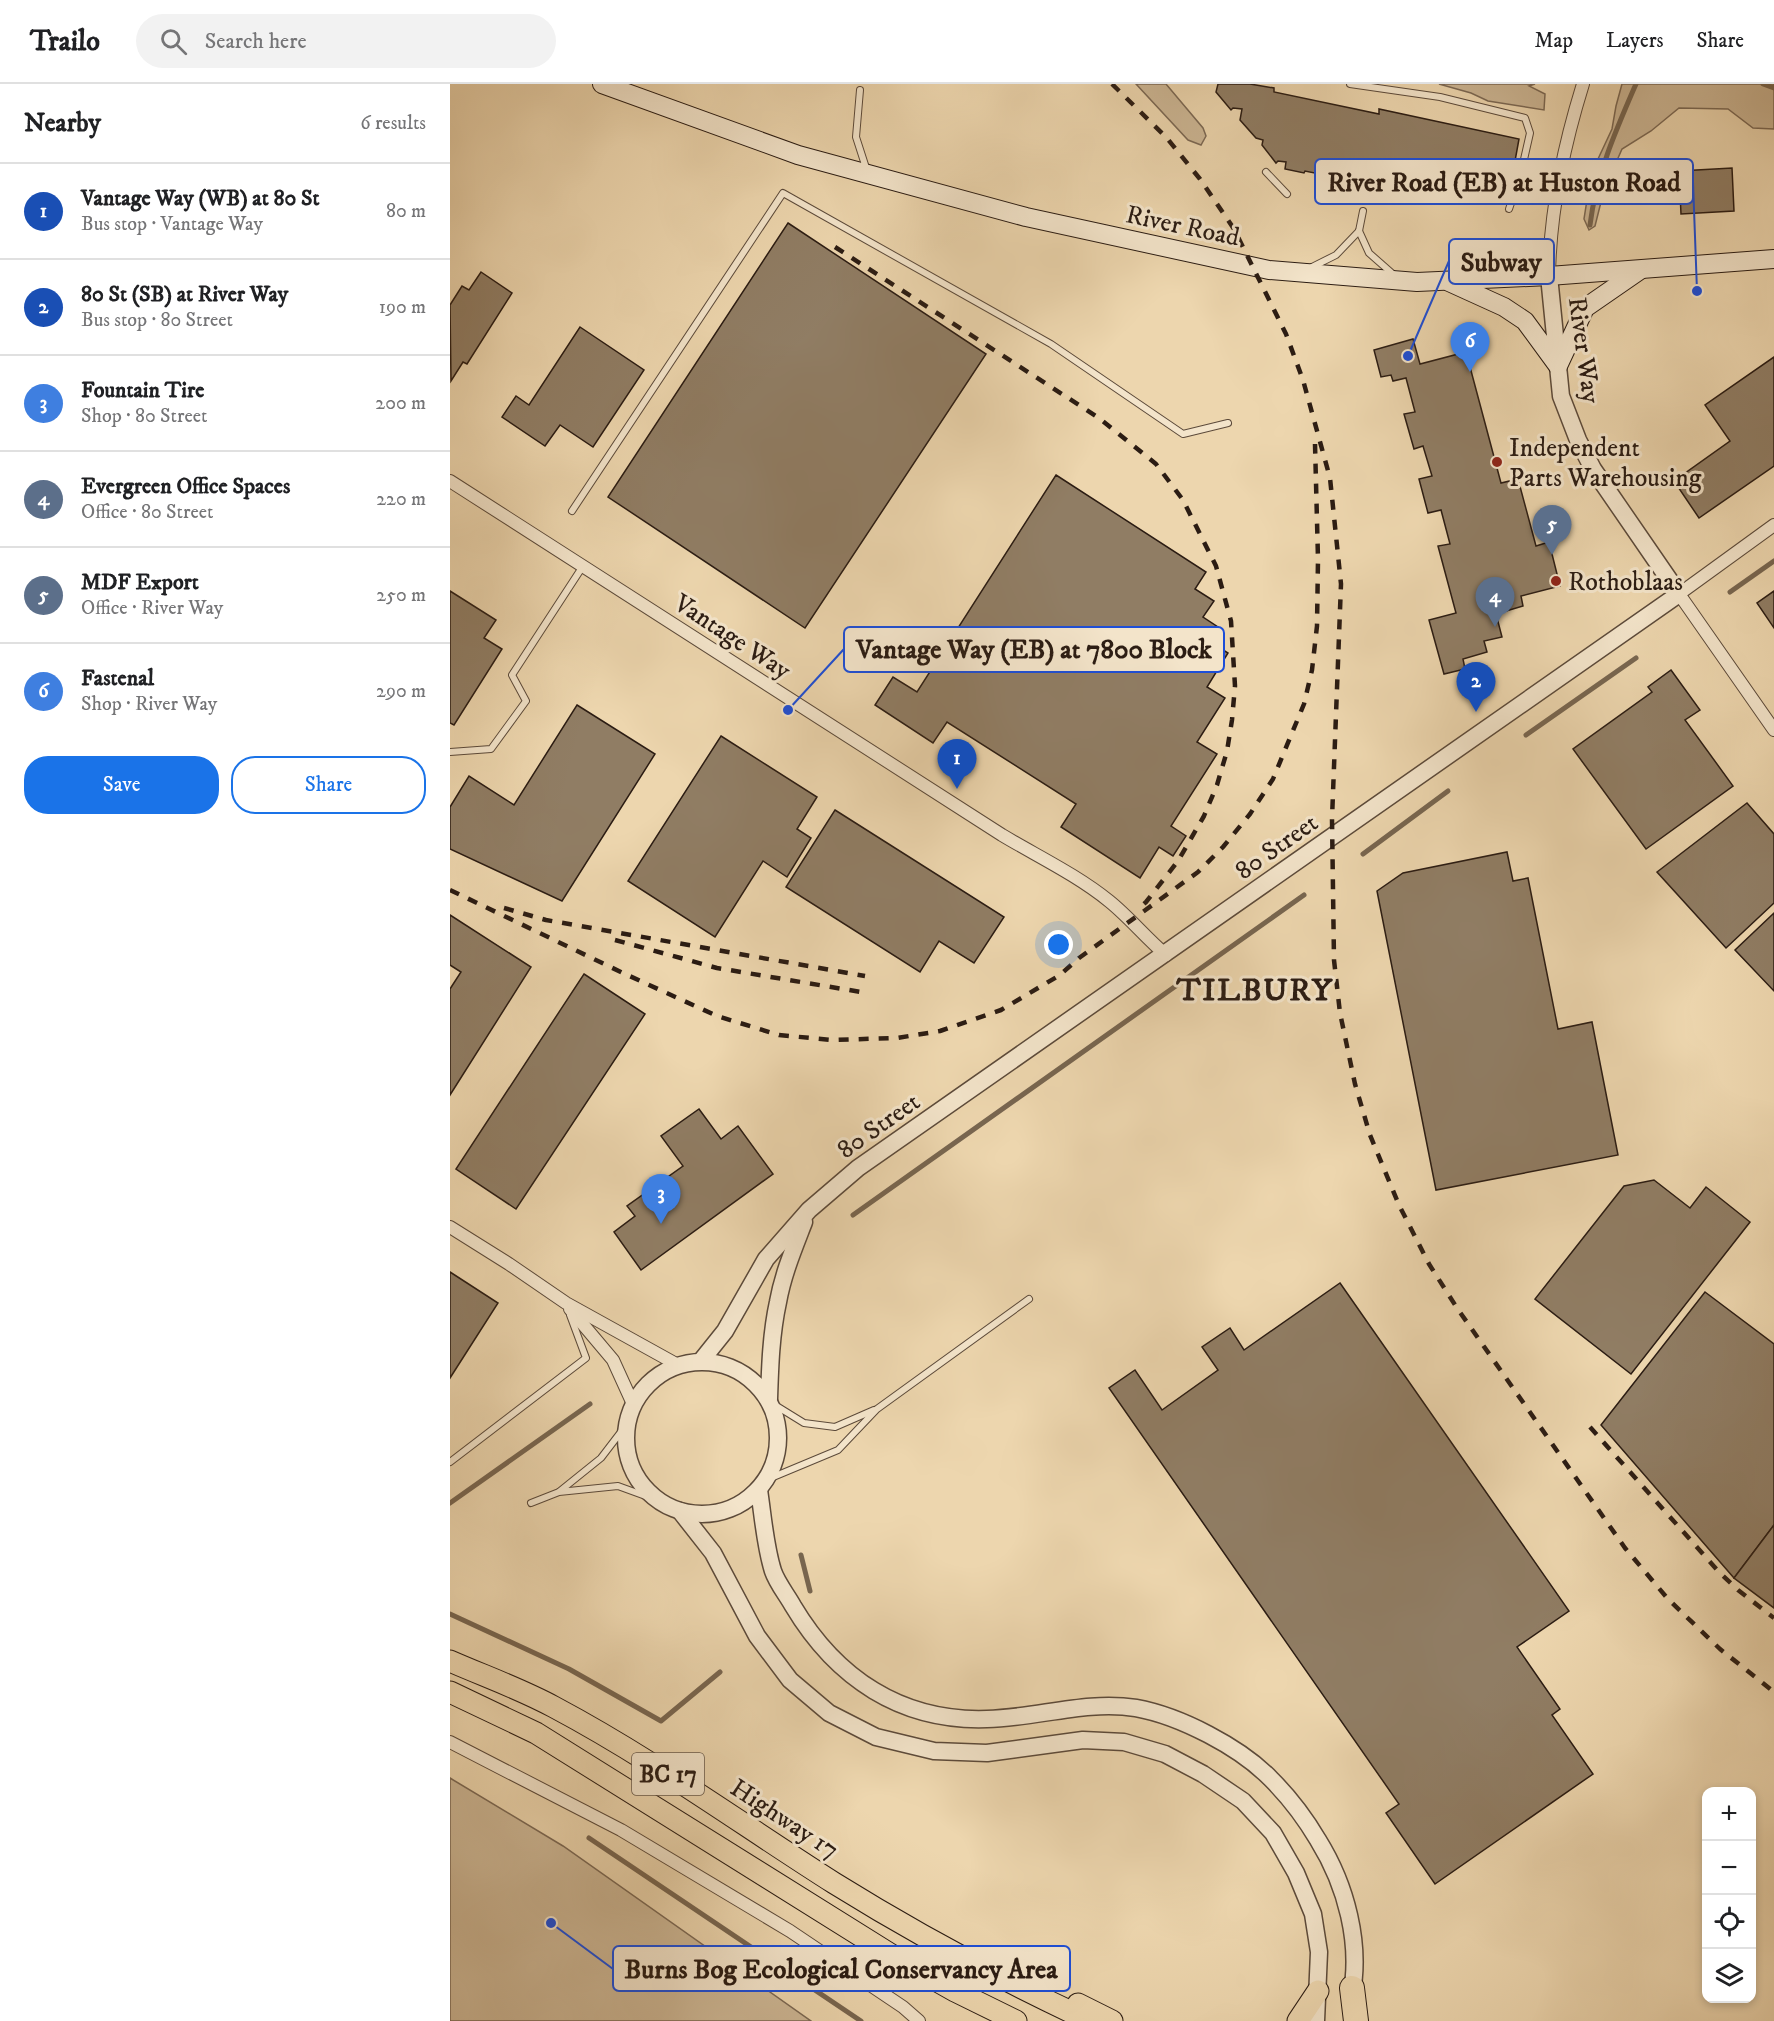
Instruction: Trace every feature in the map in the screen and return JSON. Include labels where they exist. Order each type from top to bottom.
[{"type":"highway","name":"Highway 17","points":[[450,1661],[553,1706],[674,1777],[834,1883],[1028,1993],[1090,2021]]},
{"type":"highway","name":"BC 17","points":[[450,1692],[536,1733],[894,1956],[955,1991],[1016,2021]]},
{"type":"highway","points":[[875,1907],[1112,2021]]},
{"type":"highway","points":[[1353,1988],[1356,2021]]},
{"type":"highway","points":[[1298,2021],[1318,1991]]},
{"type":"main road","name":"River Road","points":[[602,84],[798,155],[1026,217],[1269,270],[1401,281],[1446,281],[1549,276],[1774,259]]},
{"type":"main road","points":[[1446,281],[1504,307],[1525,321],[1558,366],[1585,308],[1641,269]]},
{"type":"street","points":[[1549,276],[1550,245],[1561,172],[1583,84]]},
{"type":"street","name":"River Way","points":[[1549,276],[1561,396],[1578,440],[1593,469],[1774,730]]},
{"type":"street","name":"Vantage Way","points":[[450,481],[1002,835],[1098,893],[1166,955]]},
{"type":"street","name":"80 Street","points":[[701,1361],[725,1331],[766,1259],[809,1210],[858,1168],[1166,955],[1774,525]]},
{"type":"street","name":"80 Street","points":[[769,1401],[771,1350],[778,1302],[788,1263],[809,1210]]},
{"type":"street","points":[[450,1227],[566,1303],[678,1365]]},
{"type":"street","points":[[566,1303],[613,1360],[633,1404]]},
{"type":"street","points":[[701,1361],[723,1364],[740,1371],[756,1383],[776,1416],[779,1437],[777,1454],[762,1485],[740,1505],[724,1511],[704,1514],[680,1511],[655,1498],[639,1480],[629,1460],[626,1436],[633,1404],[645,1387],[661,1373],[678,1365],[701,1361]]},
{"type":"street","points":[[762,1485],[773,1572],[798,1613],[825,1651],[857,1680],[898,1704],[942,1717],[987,1719],[1085,1707],[1136,1708],[1179,1720],[1227,1744],[1270,1777],[1302,1813],[1328,1856],[1346,1901],[1354,1945],[1353,1988],[1345,2021]]},
{"type":"street","points":[[680,1511],[713,1553],[757,1636],[790,1680],[829,1713],[876,1737],[934,1751],[987,1753],[1083,1740],[1124,1742],[1165,1754],[1203,1774],[1243,1801],[1273,1833],[1296,1873],[1313,1914],[1319,1952],[1316,2021]]},
{"type":"street","points":[[450,1742],[631,1836],[790,1931],[903,2007],[919,2021]]},
{"type":"lane","points":[[1350,84],[1440,97],[1525,118],[1530,133],[1520,177],[1509,208]]},
{"type":"lane","points":[[860,90],[856,137],[868,174]]},
{"type":"lane","points":[[1266,172],[1287,194]]},
{"type":"lane","points":[[1561,172],[1658,179]]},
{"type":"lane","points":[[572,511],[783,193],[1051,344],[1183,434],[1228,423]]},
{"type":"lane","points":[[1302,273],[1336,255],[1359,231],[1363,211]]},
{"type":"lane","points":[[1359,231],[1369,253],[1401,281]]},
{"type":"lane","points":[[450,752],[491,749],[526,701],[512,675],[583,566]]},
{"type":"lane","points":[[762,1485],[838,1450],[877,1409],[1029,1299]]},
{"type":"lane","points":[[450,1462],[586,1358],[566,1303]]},
{"type":"lane","points":[[769,1401],[804,1423],[835,1427],[877,1409]]},
{"type":"lane","points":[[559,1492],[601,1458],[627,1424]]},
{"type":"lane","points":[[531,1503],[559,1492],[618,1486],[662,1502]]},
{"type":"shaded area","points":[[1136,84],[1166,84],[1203,128],[1206,136],[1201,145],[1188,140]]},
{"type":"shaded area","points":[[1439,84],[1535,84],[1529,86],[1545,94],[1544,110],[1488,101],[1471,93]]},
{"type":"shaded area","points":[[1622,84],[1774,84],[1774,129],[1753,128],[1728,109],[1679,108],[1651,131],[1622,149],[1604,190],[1595,226],[1589,230],[1584,219],[1587,200],[1598,159],[1612,129]]},
{"type":"shaded area","points":[[450,1778],[563,1846],[811,2021],[450,2021]]},
{"type":"building","points":[[1218,84],[1250,84],[1274,88],[1274,92],[1379,114],[1379,109],[1519,139],[1511,183],[1509,183],[1505,201],[1484,201],[1485,199],[1474,196],[1473,200],[1453,200],[1446,196],[1445,200],[1425,199],[1425,196],[1411,193],[1410,195],[1372,187],[1373,185],[1358,182],[1357,184],[1319,176],[1320,174],[1285,169],[1286,162],[1276,163],[1262,145],[1263,140],[1256,138],[1240,120],[1242,109],[1233,108],[1231,110],[1216,92]]},
{"type":"building","points":[[1732,168],[1734,211],[1681,214],[1679,171]]},
{"type":"building","points":[[788,223],[986,354],[805,628],[608,497]]},
{"type":"building","points":[[481,272],[512,293],[467,364],[463,362],[451,381],[450,305],[462,286],[469,290]]},
{"type":"building","points":[[580,327],[644,370],[593,447],[560,425],[545,446],[502,417],[516,396],[529,405]]},
{"type":"building","points":[[1413,339],[1420,364],[1466,352],[1501,483],[1518,479],[1536,546],[1549,542],[1560,586],[1521,596],[1523,606],[1496,614],[1502,637],[1484,641],[1487,652],[1463,659],[1465,669],[1444,674],[1429,620],[1456,613],[1438,546],[1450,544],[1441,510],[1428,513],[1419,479],[1432,476],[1423,446],[1414,449],[1404,414],[1415,412],[1406,378],[1393,381],[1391,375],[1381,377],[1374,350]]},
{"type":"building","points":[[1774,357],[1774,466],[1699,518],[1674,481],[1730,441],[1705,405]]},
{"type":"building","points":[[1056,475],[1206,572],[1195,589],[1214,601],[1203,617],[1221,629],[1212,643],[1228,653],[1207,687],[1225,698],[1197,742],[1217,754],[1171,826],[1186,836],[1173,856],[1159,847],[1140,878],[1061,827],[1076,804],[947,722],[933,743],[875,705],[893,677],[917,692]]},
{"type":"building","points":[[450,591],[496,620],[484,638],[502,649],[454,725],[450,723]]},
{"type":"building","points":[[1774,591],[1774,628],[1757,603]]},
{"type":"building","points":[[1671,670],[1700,710],[1685,720],[1733,786],[1646,849],[1573,749],[1652,692],[1648,687]]},
{"type":"building","points":[[577,705],[655,754],[562,901],[450,849],[450,807],[469,776],[514,805]]},
{"type":"building","points":[[721,736],[817,797],[797,829],[811,838],[787,877],[763,861],[715,937],[628,881]]},
{"type":"building","points":[[1747,803],[1774,834],[1774,903],[1726,948],[1657,872]]},
{"type":"building","points":[[835,810],[1004,917],[974,963],[939,941],[920,972],[786,887]]},
{"type":"building","points":[[1507,852],[1513,881],[1528,878],[1558,1029],[1592,1022],[1618,1155],[1436,1190],[1377,891],[1403,873]]},
{"type":"building","points":[[1774,913],[1774,991],[1735,950]]},
{"type":"building","points":[[450,915],[531,967],[450,1095],[450,989],[461,972],[450,965]]},
{"type":"building","points":[[584,974],[645,1014],[516,1209],[456,1169]]},
{"type":"building","points":[[699,1109],[721,1139],[738,1126],[773,1174],[641,1270],[614,1232],[635,1216],[627,1206],[683,1166],[661,1136]]},
{"type":"building","points":[[1654,1180],[1690,1208],[1706,1187],[1750,1222],[1631,1374],[1535,1299],[1624,1186]]},
{"type":"building","points":[[450,1272],[498,1303],[450,1378]]},
{"type":"building","points":[[1340,1283],[1569,1611],[1517,1647],[1560,1709],[1552,1715],[1593,1774],[1435,1884],[1386,1813],[1399,1804],[1109,1388],[1135,1370],[1162,1410],[1218,1370],[1202,1347],[1230,1328],[1244,1350]]},
{"type":"building","points":[[1705,1292],[1774,1344],[1774,1525],[1734,1578],[1601,1425]]},
{"type":"building","points":[[1774,1525],[1774,1608],[1734,1578]]},
{"type":"waterway","points":[[1590,225],[1602,171],[1636,84]]},
{"type":"waterway","points":[[1763,84],[1774,88]]},
{"type":"waterway","points":[[1730,592],[1774,561]]},
{"type":"waterway","points":[[1526,735],[1636,658]]},
{"type":"waterway","points":[[1363,854],[1448,791]]},
{"type":"waterway","points":[[853,1215],[1304,895]]},
{"type":"waterway","points":[[450,1503],[590,1404]]},
{"type":"waterway","points":[[801,1555],[810,1591]]},
{"type":"waterway","points":[[450,1614],[569,1669],[661,1721],[720,1672]]},
{"type":"waterway","points":[[589,1838],[861,2021]]},
{"type":"railway","points":[[1112,84],[1166,137],[1200,179],[1234,229],[1286,334],[1303,380],[1330,478],[1341,584],[1332,819],[1334,960],[1340,1013],[1355,1084],[1370,1135],[1399,1205],[1429,1264],[1457,1308],[1625,1548],[1668,1599],[1720,1649],[1774,1692]]},
{"type":"railway","points":[[835,247],[1099,418],[1156,464],[1183,500],[1216,566],[1231,621],[1235,686],[1227,751],[1217,785],[1204,816],[1178,861],[1137,910]]},
{"type":"railway","points":[[450,890],[717,1016],[779,1035],[832,1040],[897,1038],[940,1031],[1001,1010],[1060,975],[1079,958],[1198,872],[1223,847],[1250,814],[1273,779],[1304,704],[1312,670],[1317,626],[1318,559],[1315,444]]},
{"type":"railway","points":[[504,908],[546,920],[865,976]]},
{"type":"railway","points":[[615,940],[717,968],[861,992]]},
{"type":"railway","points":[[1590,1427],[1719,1572],[1774,1618]]},
{"type":"place","name":"River Road (EB) at Huston Road","points":[[1697,291]]},
{"type":"place","name":"Subway","points":[[1408,356]]},
{"type":"place","name":"Fastenal","points":[[1470,372]]},
{"type":"place","name":"Independent Parts Warehousing","points":[[1497,462]]},
{"type":"place","name":"MDF Export","points":[[1552,555]]},
{"type":"place","name":"Rothoblaas","points":[[1556,581]]},
{"type":"place","name":"Evergreen Office Spaces","points":[[1495,627]]},
{"type":"place","name":"Vantage Way (EB) at 7800 Block","points":[[788,710]]},
{"type":"place","name":"80 St (SB) at River Way","points":[[1476,712]]},
{"type":"place","name":"Vantage Way (WB) at 80 St","points":[[957,789]]},
{"type":"place","name":"Fountain Tire","points":[[661,1224]]},
{"type":"place","name":"Burns Bog Ecological Conservancy Area","points":[[551,1923]]},
{"type":"district","name":"TILBURY","points":[[1255,989]]}]
